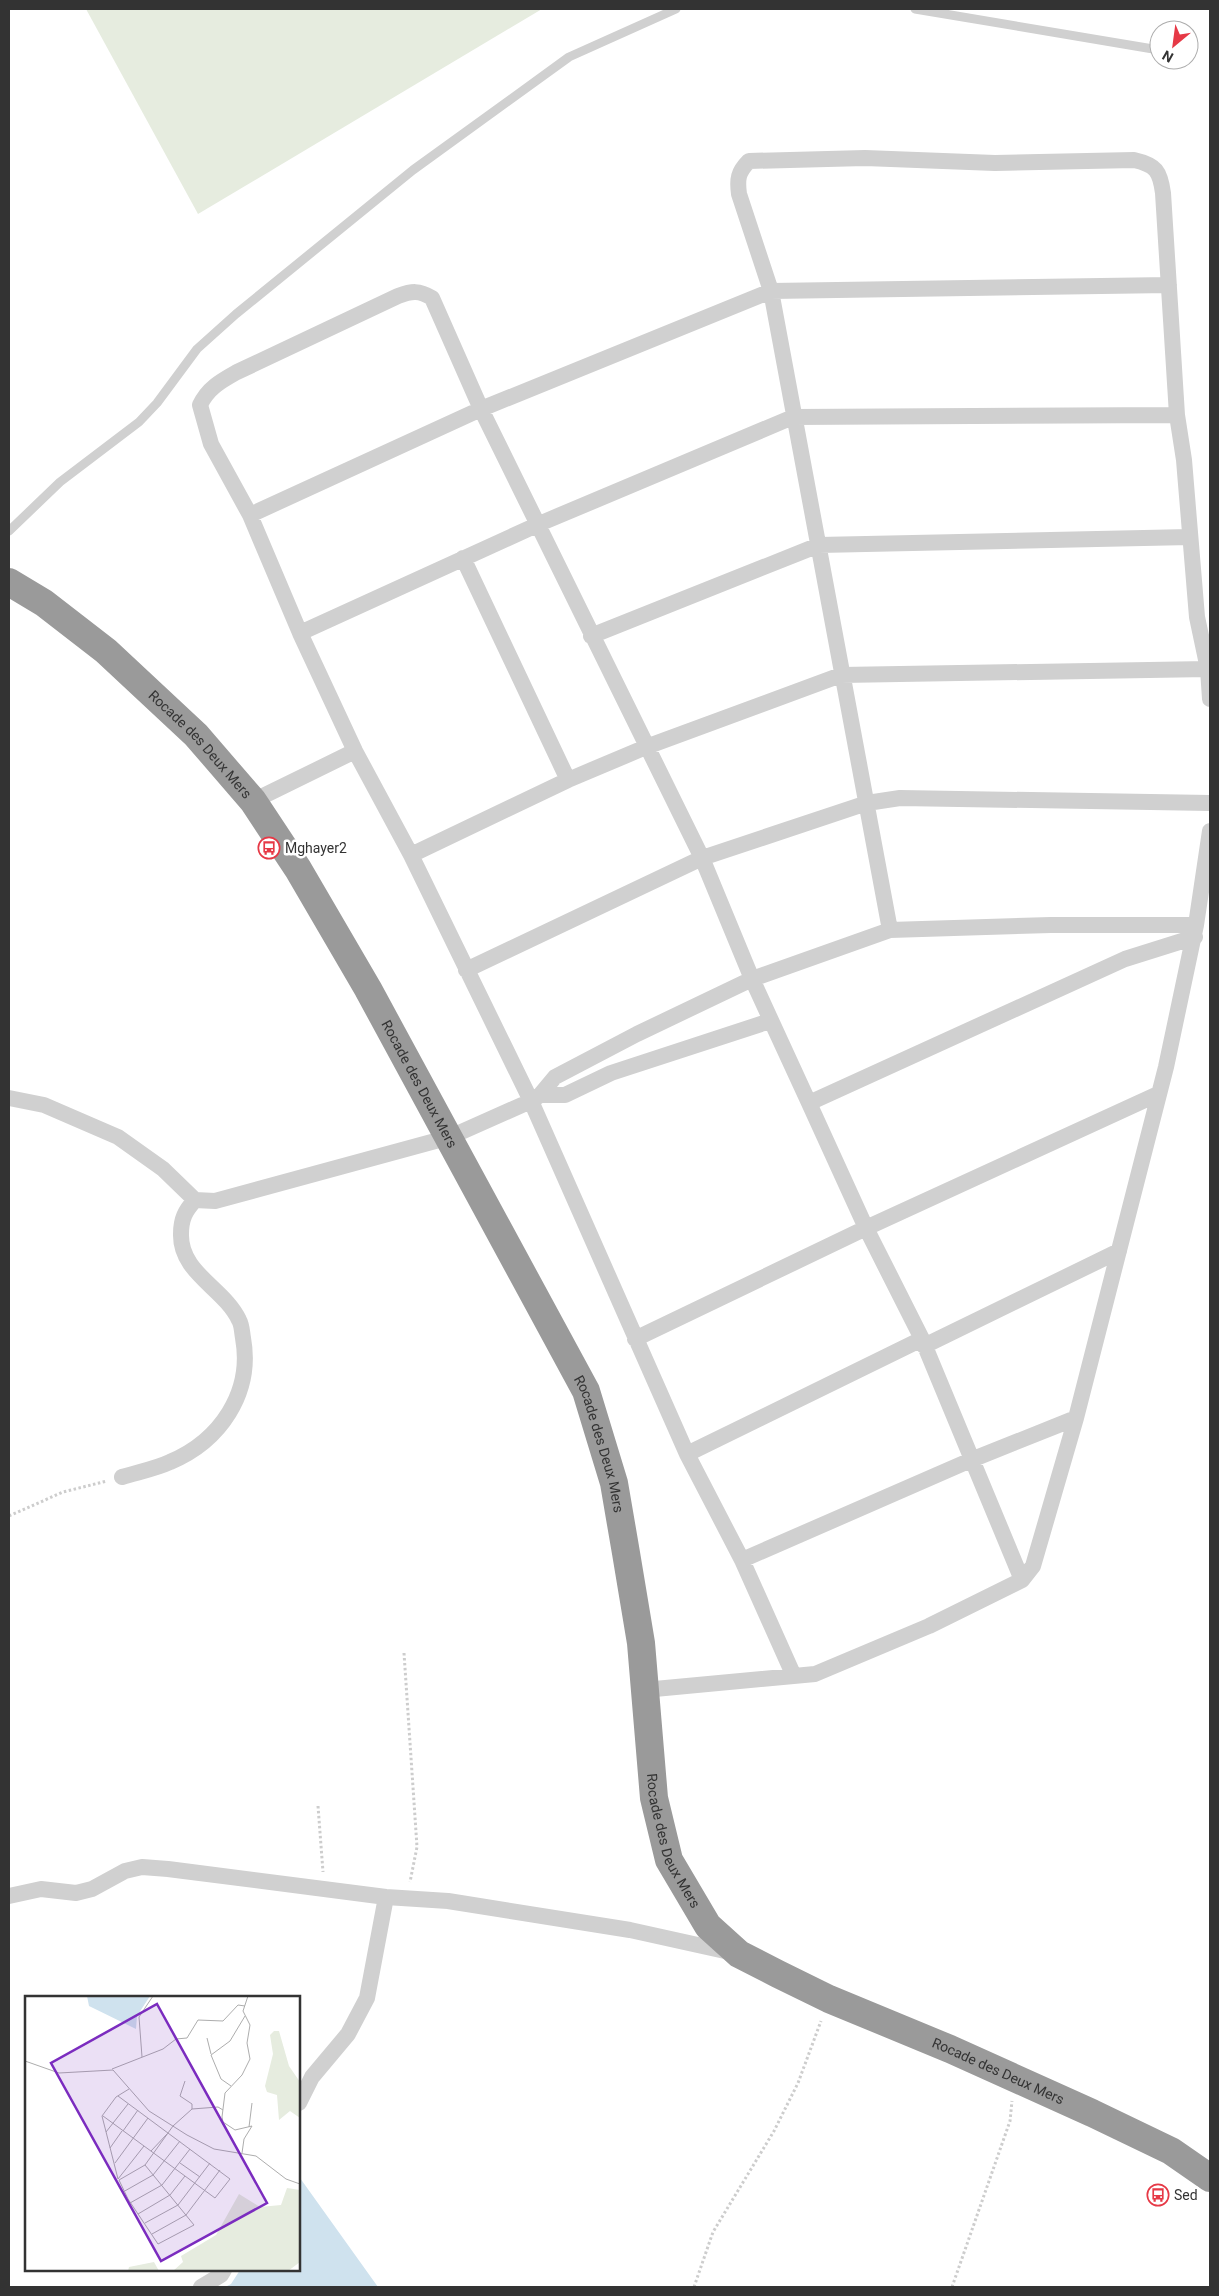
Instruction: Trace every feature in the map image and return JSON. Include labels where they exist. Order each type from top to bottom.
[{"type":"highway","name":"Rocade des Deux Mers","points":[[9,582],[44,603],[106,650],[196,735],[253,801],[298,868],[450,1137],[586,1391],[614,1483],[640,1643],[654,1798],[669,1860],[708,1926],[739,1954],[829,1999],[1015,2078],[1171,2151],[1210,2178]]},
{"type":"street","points":[[890,930],[841,675],[820,545],[770,292],[739,194],[738,180],[742,168],[749,162],[865,158],[995,163],[1134,160],[1148,163],[1157,169],[1162,181],[1177,415],[1184,460],[1196,617],[1208,669],[1210,699]]},
{"type":"street","points":[[250,516],[480,409],[770,292],[1169,285]]},
{"type":"street","points":[[794,1674],[742,1560],[687,1454],[634,1339],[536,1098],[466,970],[411,855],[356,751],[300,633],[250,516],[211,444],[200,405],[205,394],[217,384],[237,372],[398,296],[412,291],[422,292],[432,298],[480,409],[539,524],[591,636],[702,858],[770,1021],[866,1228],[923,1343],[1022,1580]]},
{"type":"street","points":[[300,633],[539,524],[794,417],[1177,415]]},
{"type":"street","points":[[591,636],[820,545],[1190,537]]},
{"type":"street","points":[[464,558],[568,780]]},
{"type":"street","points":[[411,855],[568,780],[646,747],[841,675],[1208,669]]},
{"type":"street","points":[[253,801],[356,751]]},
{"type":"street","points":[[466,970],[702,858],[867,804],[900,798],[1210,803]]},
{"type":"street","points":[[644,1690],[794,1674],[815,1674],[961,1611],[1022,1580],[1033,1566],[1076,1418],[1166,1068],[1196,931],[1210,831]]},
{"type":"street","points":[[536,1098],[554,1077],[637,1034],[752,980],[890,930],[1051,925],[1196,931]]},
{"type":"street","points":[[809,1103],[1124,959],[1196,931]]},
{"type":"street","points":[[9,1098],[44,1104],[118,1138],[163,1168],[195,1200],[215,1201],[302,1175],[450,1137],[536,1098],[565,1095],[611,1073],[770,1021]]},
{"type":"street","points":[[634,1339],[866,1228],[1158,1094]]},
{"type":"street","points":[[122,1477],[170,1462],[201,1443],[221,1426],[236,1400],[246,1374],[246,1351],[240,1320],[228,1303],[195,1271],[185,1257],[180,1242],[181,1225],[185,1210],[195,1200]]},
{"type":"street","points":[[687,1454],[1119,1251]]},
{"type":"street","points":[[742,1560],[971,1460],[1076,1418]]},
{"type":"street","points":[[9,1896],[41,1889],[76,1893],[92,1889],[125,1871],[142,1867],[203,1872],[386,1898],[448,1901],[630,1930],[739,1954]]},
{"type":"street","points":[[300,2101],[312,2077],[348,2034],[367,1998],[386,1898]]},
{"type":"street","points":[[201,2287],[223,2271]]},
{"type":"lane","points":[[9,531],[60,482],[139,422],[157,403],[197,349],[210,337],[413,170],[569,57],[676,9]]},
{"type":"lane","points":[[915,9],[1149,48]]},
{"type":"path","points":[[9,1516],[63,1492],[122,1477]]},
{"type":"path","points":[[404,1653],[417,1847],[410,1877],[411,1898]]},
{"type":"path","points":[[318,1806],[324,1890]]},
{"type":"path","points":[[694,2287],[713,2232],[774,2131],[798,2083],[829,1999]]},
{"type":"path","points":[[952,2287],[1010,2121],[1015,2078]]},
{"type":"shaded area","points":[[86,9],[542,9],[198,214]]},
{"type":"water","points":[[300,2178],[378,2287],[225,2287],[231,2284],[239,2271],[300,2271]]},
{"type":"place","name":"Mghayer2","points":[[269,848]]},
{"type":"place","name":"Sed","points":[[1158,2195]]}]
